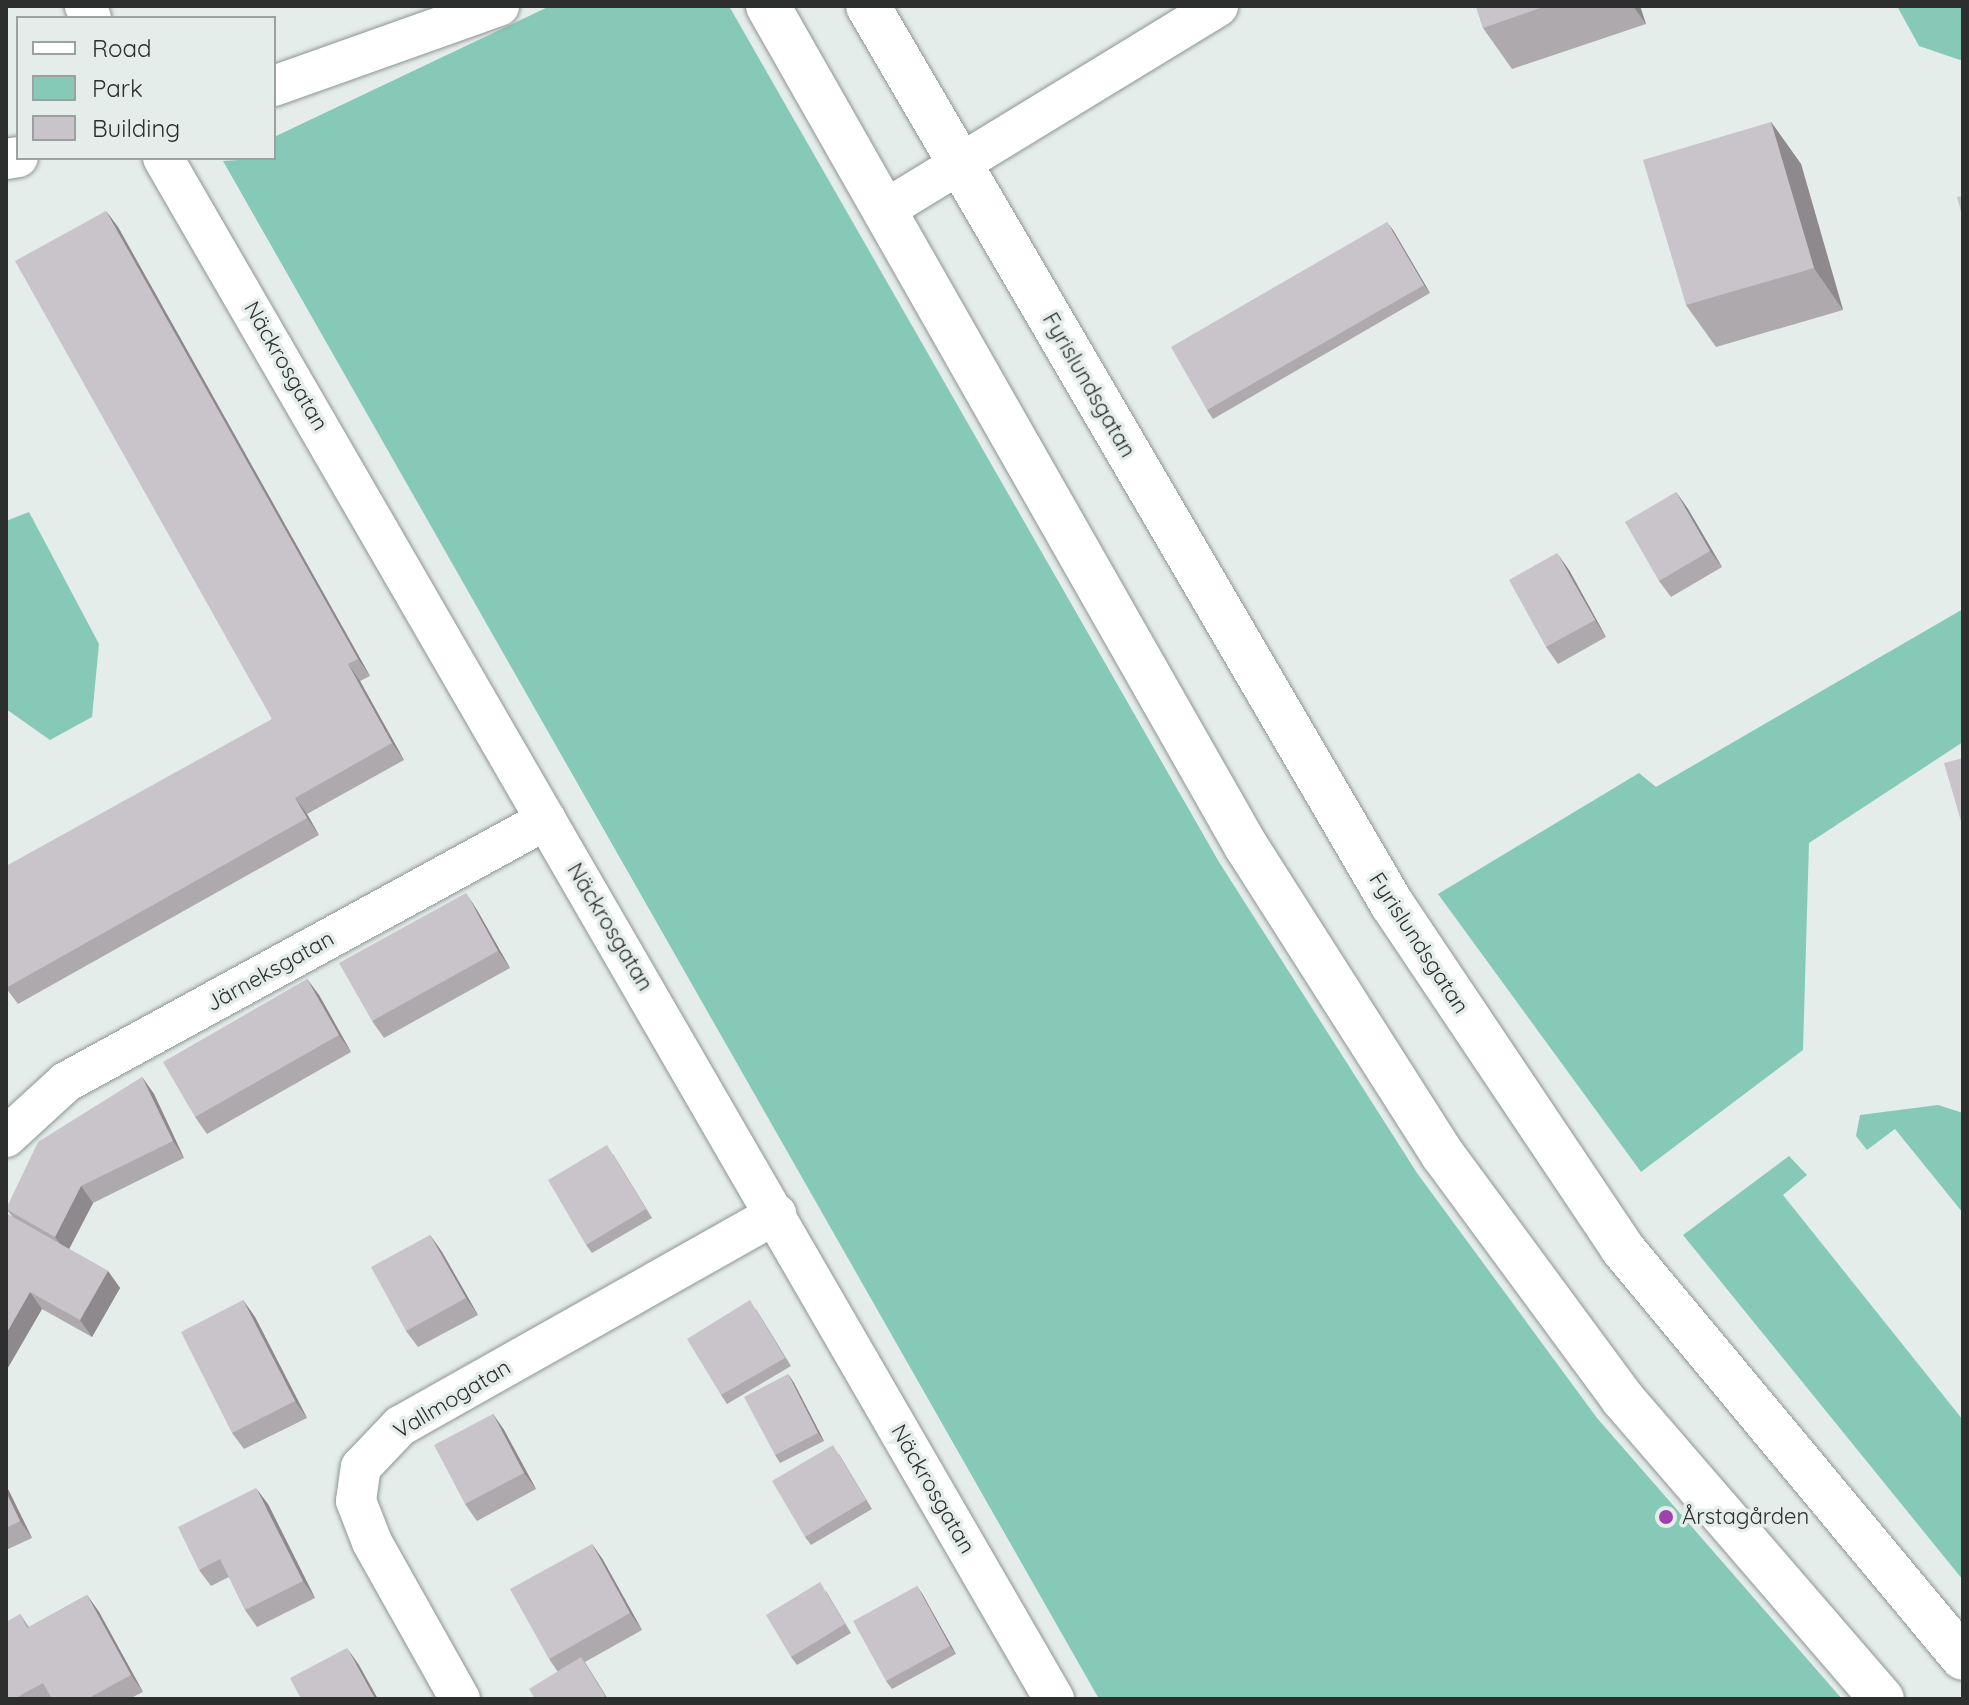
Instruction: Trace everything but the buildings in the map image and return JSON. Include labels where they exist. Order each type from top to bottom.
[{"type":"main road","points":[[768,6],[1246,846],[1443,1155],[1622,1398],[1882,1699]]},
{"type":"main road","name":"Fyrislundsgatan","points":[[868,6],[1392,904],[1604,1221],[1694,1343],[1963,1658]]},
{"type":"street","points":[[276,85],[499,6]]},
{"type":"street","points":[[886,209],[962,167],[1218,6]]},
{"type":"street","name":"Näckrosgatan","points":[[164,160],[1054,1699]]},
{"type":"street","name":"Järneksgatan","points":[[6,1137],[66,1082],[546,820]]},
{"type":"street","name":"Vallmogatan","points":[[460,1699],[372,1542],[356,1501],[361,1467],[400,1426],[776,1214]]},
{"type":"green space","points":[[550,6],[729,6],[1219,862],[1417,1173],[1597,1418],[1842,1699],[1099,1699],[223,161],[276,160],[276,136]]},
{"type":"green space","points":[[1897,6],[1963,6],[1963,61],[1919,46]]},
{"type":"green space","points":[[29,512],[99,644],[92,717],[50,740],[6,709],[6,521]]},
{"type":"green space","points":[[1963,609],[1963,742],[1809,843],[1803,1050],[1641,1172],[1438,894],[1639,773],[1656,787]]},
{"type":"green space","points":[[1938,1105],[1963,1113],[1963,1213],[1895,1129],[1867,1150],[1856,1136],[1860,1115]]},
{"type":"green space","points":[[1789,1156],[1807,1175],[1783,1195],[1963,1420],[1963,1580],[1683,1235]]},
{"type":"place","name":"Årstagården","points":[[1666,1517]]}]
